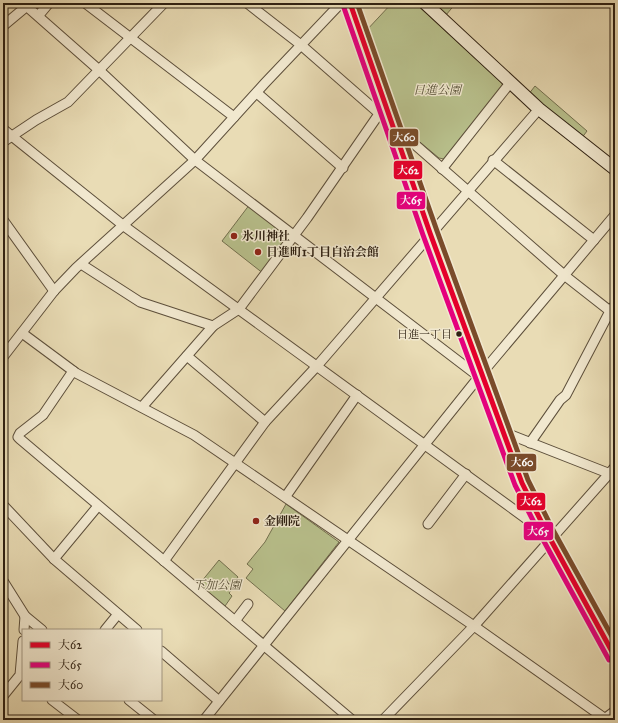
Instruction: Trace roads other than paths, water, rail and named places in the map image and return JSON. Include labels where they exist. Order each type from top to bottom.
[{"type":"main road","points":[[350,3],[430,233],[522,484],[615,657]]},
{"type":"main road","points":[[425,3],[510,83],[615,169]]},
{"type":"street","points":[[39,15],[49,3]]},
{"type":"street","points":[[85,3],[234,117]]},
{"type":"street","points":[[3,142],[11,135],[68,102],[164,3]]},
{"type":"street","points":[[247,3],[301,45],[564,275],[613,311],[566,395],[560,400],[530,442]]},
{"type":"street","points":[[3,357],[54,291],[81,264],[195,160],[257,93],[264,83],[341,3]]},
{"type":"street","points":[[3,26],[25,4],[99,70],[195,160],[474,373],[482,373]]},
{"type":"street","points":[[442,168],[510,83]]},
{"type":"street","points":[[257,93],[343,168]]},
{"type":"street","points":[[164,561],[234,462],[265,422],[316,366],[374,297],[539,108]]},
{"type":"street","points":[[142,407],[213,326],[239,309],[343,168],[379,114]]},
{"type":"street","points":[[3,129],[124,226],[425,444],[549,536]]},
{"type":"street","points":[[493,160],[594,240]]},
{"type":"street","points":[[204,720],[482,373],[615,215]]},
{"type":"street","points":[[3,220],[54,291]]},
{"type":"street","points":[[81,264],[140,302],[213,326]]},
{"type":"street","points":[[22,333],[73,371],[194,435],[286,496],[474,626],[605,720],[615,711]]},
{"type":"street","points":[[187,356],[265,422]]},
{"type":"street","points":[[73,371],[43,415],[20,433],[18,437],[352,720]]},
{"type":"street","points":[[286,496],[357,395]]},
{"type":"street","points":[[383,720],[474,626],[549,536],[613,472],[503,432]]},
{"type":"street","points":[[428,524],[466,474]]},
{"type":"street","points":[[3,505],[54,559],[136,629]]},
{"type":"street","points":[[54,559],[98,506]]},
{"type":"street","points":[[3,581],[25,616],[41,629]]},
{"type":"street","points":[[235,621],[248,604]]},
{"type":"street","points":[[106,629],[118,614]]},
{"type":"street","points":[[24,629],[25,616]]},
{"type":"street","points":[[162,652],[219,701]]},
{"type":"street","points":[[3,696],[21,676],[22,659]]},
{"type":"street","points":[[53,701],[78,720]]},
{"type":"street","points":[[130,701],[154,720]]},
{"type":"place","name":"氷川神社","points":[[234,236]]},
{"type":"place","name":"日進町1丁目自治会館","points":[[258,252]]},
{"type":"place","name":"日進一丁目","points":[[459,334]]},
{"type":"place","name":"金剛院","points":[[256,521]]},
{"type":"park label","name":"日進公園","points":[[437,90]]},
{"type":"park label","name":"下加公園","points":[[217,585]]}]
